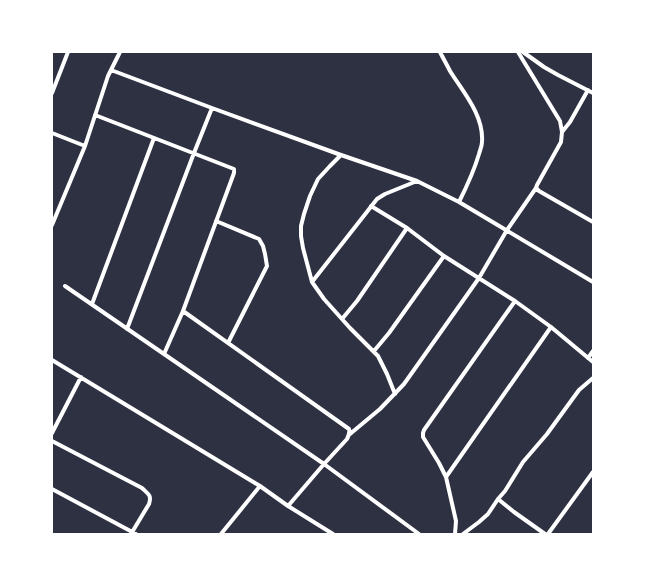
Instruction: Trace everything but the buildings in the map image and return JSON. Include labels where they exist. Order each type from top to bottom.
[{"type":"street","points":[[52,93],[68,52]]},
{"type":"street","points":[[52,225],[85,146],[108,76],[120,52]]},
{"type":"street","points":[[440,52],[472,105],[481,130],[482,144],[475,168],[459,202]]},
{"type":"street","points":[[288,506],[350,434],[380,409],[404,384],[479,278],[507,230],[536,188],[561,142],[562,132],[560,121],[518,52]]},
{"type":"street","points":[[523,52],[553,72],[593,93]]},
{"type":"street","points":[[111,70],[341,155],[417,181],[459,202],[593,282]]},
{"type":"street","points":[[562,132],[570,122],[588,90]]},
{"type":"street","points":[[127,329],[212,108]]},
{"type":"street","points":[[95,115],[234,169],[234,174],[183,311],[164,354]]},
{"type":"street","points":[[52,133],[85,146]]},
{"type":"street","points":[[92,304],[154,138]]},
{"type":"street","points":[[341,155],[318,179],[310,196],[301,226],[303,248],[312,282],[324,299],[378,356],[395,394]]},
{"type":"street","points":[[312,282],[377,199],[417,181]]},
{"type":"street","points":[[536,188],[593,222]]},
{"type":"street","points":[[371,206],[407,228],[444,256],[515,301],[551,327],[593,362]]},
{"type":"street","points":[[216,221],[259,239],[263,246],[267,266],[228,343]]},
{"type":"street","points":[[342,319],[357,301],[407,228]]},
{"type":"street","points":[[374,351],[389,333],[444,256]]},
{"type":"street","points":[[65,286],[324,464],[419,534]]},
{"type":"street","points":[[456,534],[456,521],[446,477],[423,437],[423,433],[515,301]]},
{"type":"street","points":[[183,311],[349,429],[350,434]]},
{"type":"street","points":[[446,477],[551,327]]},
{"type":"street","points":[[588,358],[593,351]]},
{"type":"street","points":[[52,360],[260,486],[288,506],[333,534]]},
{"type":"street","points":[[52,433],[80,377]]},
{"type":"street","points":[[465,533],[488,514],[505,491],[523,462],[547,434],[579,390],[593,378]]},
{"type":"street","points":[[52,441],[142,488],[150,496],[150,499],[149,504],[133,533],[52,489]]},
{"type":"street","points":[[548,534],[593,472]]},
{"type":"street","points":[[220,534],[260,486]]},
{"type":"street","points":[[498,499],[544,534]]}]
